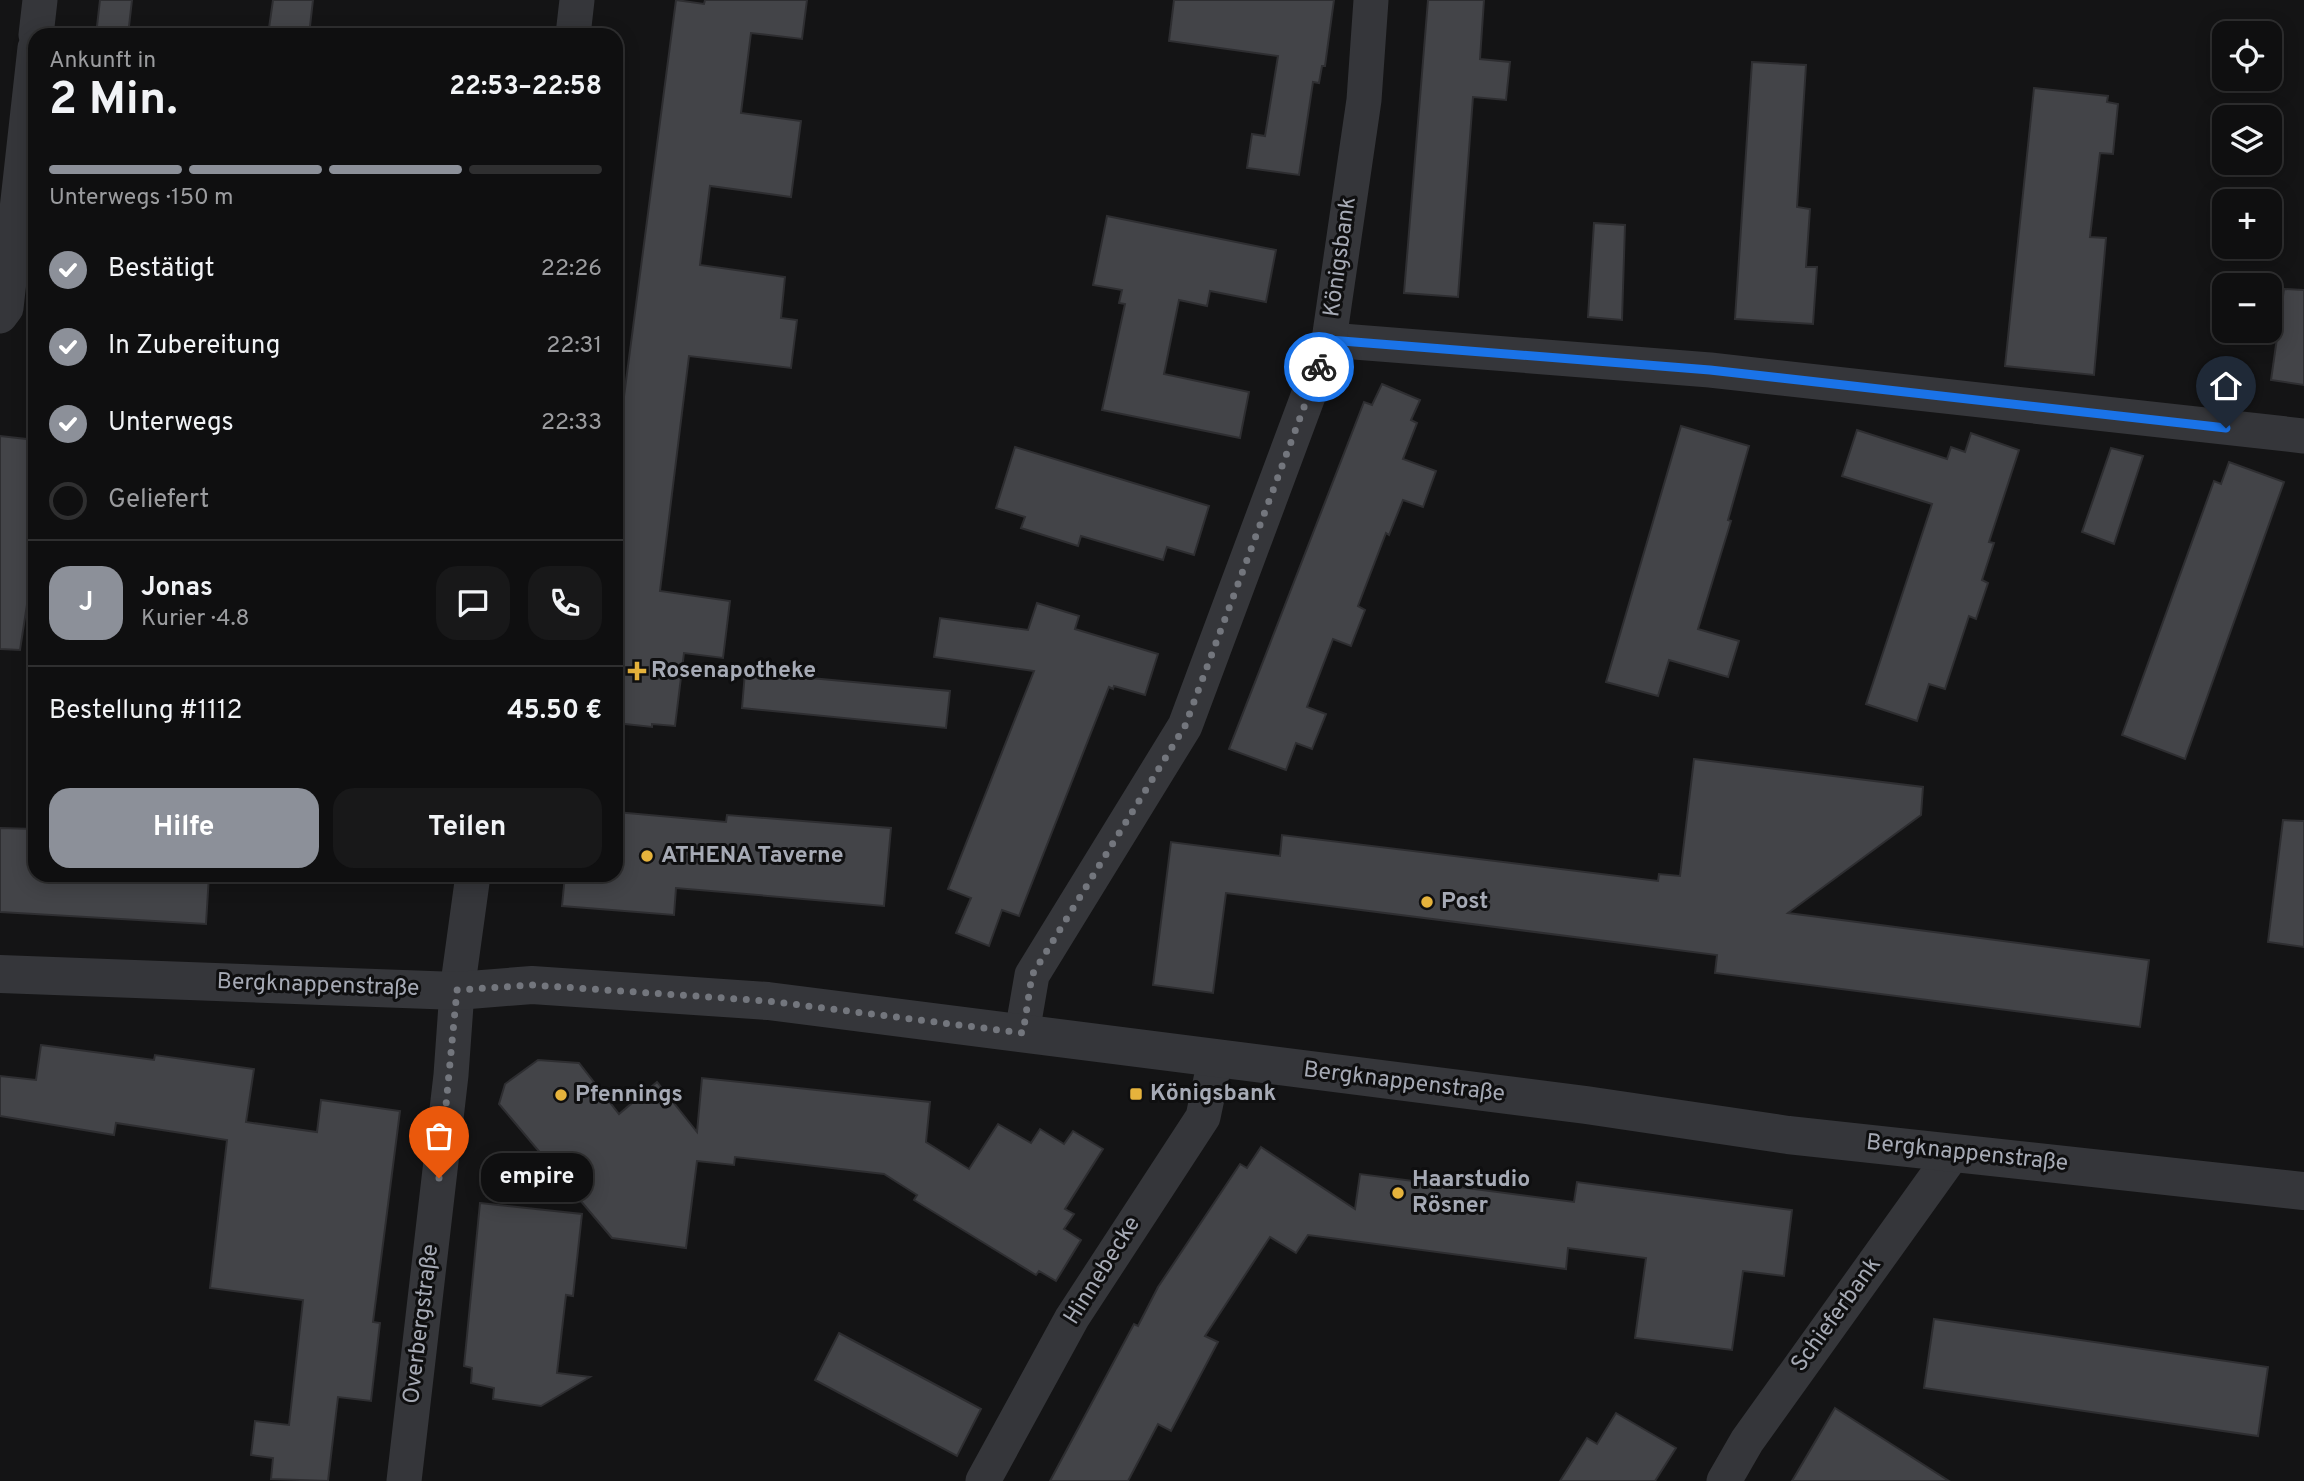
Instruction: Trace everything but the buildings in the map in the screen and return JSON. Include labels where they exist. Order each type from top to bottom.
[{"type":"street","points":[[37,28],[40,0]]},
{"type":"street","points":[[574,28],[577,0]]},
{"type":"street","name":"Königsbank","points":[[1023,1033],[1032,975],[1185,726],[1329,340],[1364,100],[1371,0]]},
{"type":"street","points":[[0,316],[6,308],[28,111]]},
{"type":"street","points":[[1329,340],[1710,370],[2304,436]]},
{"type":"street","name":"Overbergstraße","points":[[404,1481],[451,1075],[457,990],[472,882]]},
{"type":"street","name":"Bergknappenstraße","points":[[0,974],[457,990],[532,985],[768,1001],[1214,1060],[1586,1105],[1788,1135],[2304,1191]]},
{"type":"street","name":"Hinnebecke","points":[[983,1481],[1072,1318],[1203,1116],[1214,1060]]},
{"type":"street","name":"Schieferbank","points":[[1724,1481],[1747,1441],[1954,1152]]},
{"type":"way so far","points":[[439,1178],[451,1075],[457,990],[532,985],[768,1001],[1023,1033],[1032,975],[1185,726],[1319,367]]},
{"type":"place","name":"Rosenapotheke","points":[[637,671]]},
{"type":"place","name":"ATHENA Taverne","points":[[647,856]]},
{"type":"place","name":"Post","points":[[1427,902]]},
{"type":"place","name":"Königsbank","points":[[1136,1094]]},
{"type":"place","name":"Pfennings","points":[[561,1095]]},
{"type":"place","name":"empire","points":[[439,1178]]},
{"type":"place","name":"Haarstudio Rösner","points":[[1398,1193]]},
{"type":"route","points":[[1319,367],[1329,340],[1710,370],[2226,428]]}]
